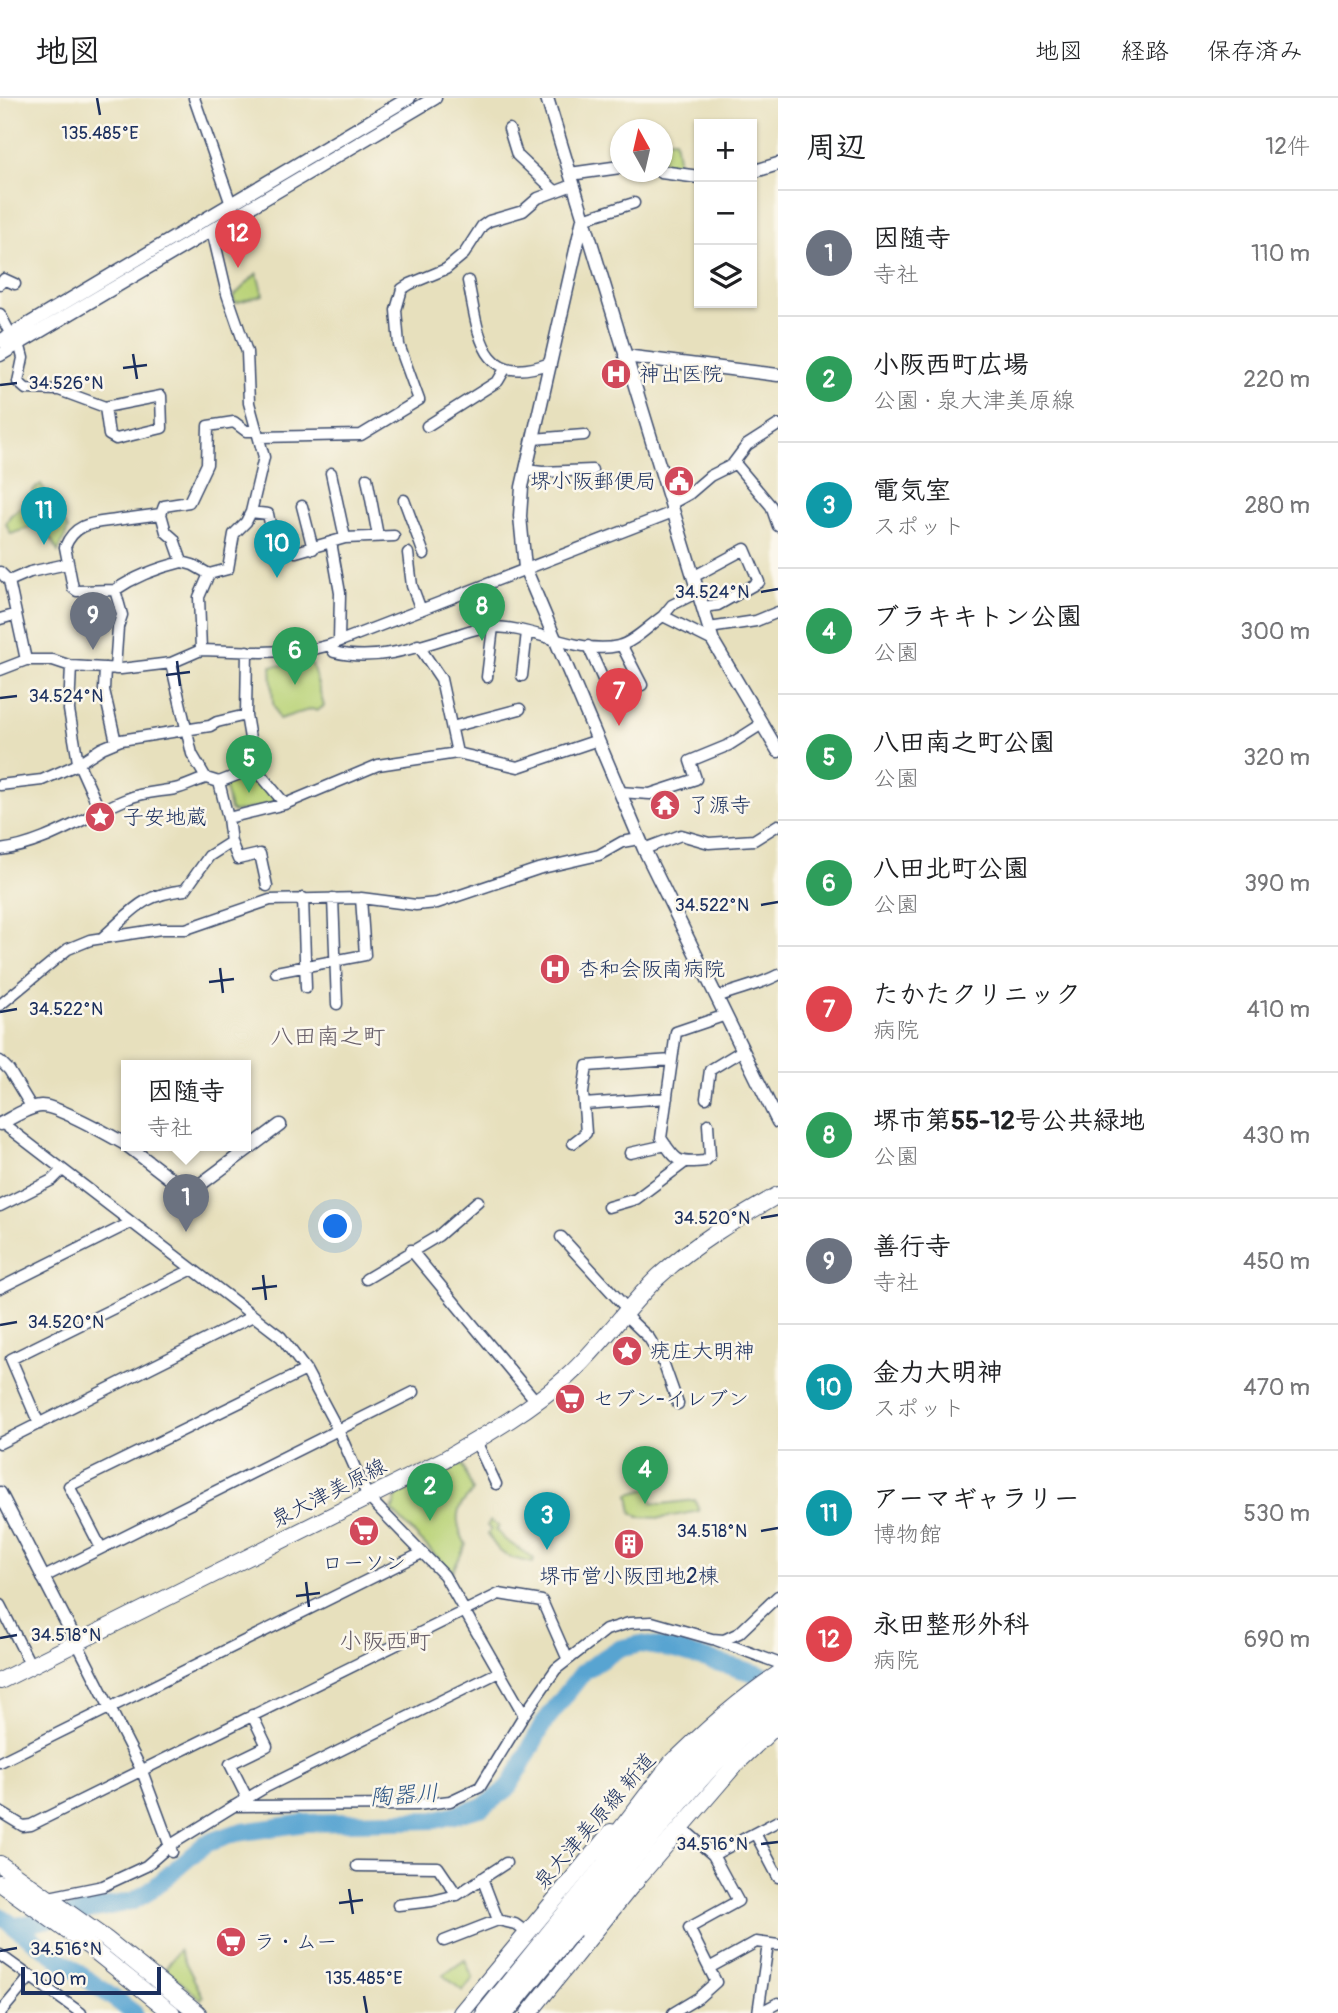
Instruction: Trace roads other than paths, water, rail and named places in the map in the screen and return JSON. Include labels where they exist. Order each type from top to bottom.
[{"type":"highway","points":[[486,2013],[676,1778],[718,1735],[778,1688]]},
{"type":"highway","points":[[504,2013],[584,1913],[710,1765],[751,1726],[778,1705]]},
{"type":"highway","points":[[476,2013],[674,1761]]},
{"type":"highway","points":[[515,2013],[597,1914],[636,1880]]},
{"type":"main road","name":"泉大津美原線","points":[[0,1681],[443,1460],[476,1441],[536,1401],[575,1369],[657,1278],[691,1249],[778,1195]]},
{"type":"main road","name":"泉大津美原線 新道","points":[[461,2013],[642,1794],[674,1761],[758,1687],[778,1674]]},
{"type":"main road","points":[[529,2013],[681,1827],[734,1766],[778,1724]]},
{"type":"main road","points":[[0,1864],[51,1898],[198,2013]]},
{"type":"main road","points":[[0,1883],[65,1929],[172,2013]]},
{"type":"street","points":[[194,98],[233,210]]},
{"type":"street","points":[[10,340],[212,230],[233,210],[409,98]]},
{"type":"street","points":[[0,355],[10,340],[233,210],[435,98]]},
{"type":"street","points":[[547,98],[713,641],[778,751]]},
{"type":"street","points":[[509,129],[517,155],[555,191]]},
{"type":"street","points":[[757,171],[778,164]]},
{"type":"street","points":[[182,562],[174,538],[166,532],[161,513],[164,506],[189,502],[207,464],[208,426],[234,422],[246,431],[258,434],[361,435],[419,400],[400,345],[396,310],[402,289],[446,269],[464,254],[482,226],[489,221],[523,211],[538,198],[555,191],[571,179],[610,170]]},
{"type":"street","points":[[673,173],[694,176]]},
{"type":"street","points":[[583,219],[634,203]]},
{"type":"street","points":[[583,219],[522,487],[520,516],[525,568],[641,844],[778,1122]]},
{"type":"street","points":[[161,513],[106,520],[81,527],[71,535],[65,547],[73,588],[77,591],[115,590],[157,569],[182,562],[209,574],[228,569],[234,534],[246,522],[251,512],[264,457],[249,403],[247,352],[225,287],[212,230]]},
{"type":"street","points":[[0,284],[4,279],[15,284]]},
{"type":"street","points":[[468,281],[482,340],[491,359],[505,369],[537,368],[550,362]]},
{"type":"street","points":[[0,314],[10,340],[23,358],[18,382],[26,389],[59,390],[105,407],[161,396],[162,428],[116,439],[109,435],[105,407]]},
{"type":"street","points":[[625,356],[778,375]]},
{"type":"street","points":[[427,426],[498,381],[505,369]]},
{"type":"street","points":[[0,670],[26,660],[53,660],[71,666],[110,669],[171,663],[201,650],[310,650],[334,643],[672,508],[710,476],[734,462],[747,445],[776,431]]},
{"type":"street","points":[[533,439],[584,435]]},
{"type":"street","points":[[734,462],[771,506],[778,526]]},
{"type":"street","points":[[526,470],[592,470]]},
{"type":"street","points":[[331,473],[345,538]]},
{"type":"street","points":[[368,478],[378,536]]},
{"type":"street","points":[[404,500],[428,552],[408,556],[412,586],[421,610]]},
{"type":"street","points":[[302,506],[313,549]]},
{"type":"street","points":[[251,512],[268,514],[277,557]]},
{"type":"street","points":[[296,552],[345,538],[394,536]]},
{"type":"street","points":[[331,542],[340,593],[334,652],[349,655],[375,656],[473,629],[492,627],[588,646],[622,646],[663,616],[673,605],[698,592]]},
{"type":"street","points":[[693,577],[745,549],[759,582],[718,605],[703,607]]},
{"type":"street","points":[[26,660],[4,576],[67,564]]},
{"type":"street","points":[[201,650],[199,597],[209,574]]},
{"type":"street","points":[[115,590],[122,615],[104,690],[116,742]]},
{"type":"street","points":[[709,628],[756,621],[778,612]]},
{"type":"street","points":[[0,619],[14,615]]},
{"type":"street","points":[[663,616],[713,641]]},
{"type":"street","points":[[487,677],[492,627]]},
{"type":"street","points":[[522,676],[527,632]]},
{"type":"street","points":[[418,645],[441,679],[457,753]]},
{"type":"street","points":[[588,646],[606,686]]},
{"type":"street","points":[[622,646],[642,685]]},
{"type":"street","points":[[247,651],[246,715],[256,768],[285,804]]},
{"type":"street","points":[[171,663],[192,754],[206,778]]},
{"type":"street","points":[[71,666],[69,710],[78,762],[100,811]]},
{"type":"street","points":[[452,727],[520,709]]},
{"type":"street","points":[[0,785],[42,780],[116,742],[210,726],[246,715]]},
{"type":"street","points":[[620,792],[650,794],[696,779],[690,761],[729,745],[762,724]]},
{"type":"street","points":[[228,818],[285,804],[378,765],[457,753],[518,767],[598,740]]},
{"type":"street","points":[[0,850],[12,849],[44,837],[129,798],[177,789],[206,778],[219,782],[256,768]]},
{"type":"street","points":[[219,782],[231,842],[238,859],[260,854],[267,886]]},
{"type":"street","points":[[0,1005],[68,949],[90,940],[161,929],[186,929],[270,900],[361,898],[416,905],[437,903],[538,869],[599,855],[622,842],[641,844],[681,835],[709,843],[754,840],[778,825]]},
{"type":"street","points":[[102,938],[147,898],[185,890],[209,856],[231,842]]},
{"type":"street","points":[[303,898],[306,988]]},
{"type":"street","points":[[333,898],[337,1004]]},
{"type":"street","points":[[276,972],[365,955],[361,898]]},
{"type":"street","points":[[717,997],[778,975]]},
{"type":"street","points":[[684,1163],[676,1159],[661,1138],[676,1032],[726,1015]]},
{"type":"street","points":[[706,1098],[709,1070],[743,1050]]},
{"type":"street","points":[[573,1143],[586,1133],[583,1093],[587,1066],[672,1060]]},
{"type":"street","points":[[0,1061],[9,1070],[32,1108]]},
{"type":"street","points":[[584,1104],[667,1098]]},
{"type":"street","points":[[121,1142],[105,1132],[44,1106],[32,1108],[1,1124],[281,1337],[306,1370],[338,1430],[368,1497],[444,1575],[524,1715]]},
{"type":"street","points":[[608,1207],[636,1199],[684,1163],[705,1161],[710,1156],[708,1124]]},
{"type":"street","points":[[251,1147],[280,1125]]},
{"type":"street","points":[[630,1153],[666,1145]]},
{"type":"street","points":[[134,1151],[185,1190],[197,1187],[245,1151]]},
{"type":"street","points":[[0,1206],[52,1180],[62,1170]]},
{"type":"street","points":[[366,1279],[438,1236],[478,1201]]},
{"type":"street","points":[[0,1288],[130,1223]]},
{"type":"street","points":[[561,1237],[649,1338],[662,1359],[678,1404]]},
{"type":"street","points":[[411,1250],[536,1401]]},
{"type":"street","points":[[39,1424],[11,1359],[191,1270]]},
{"type":"street","points":[[0,1443],[253,1316]]},
{"type":"street","points":[[101,1548],[69,1486],[306,1370]]},
{"type":"street","points":[[42,1578],[414,1392]]},
{"type":"street","points":[[476,1441],[496,1484]]},
{"type":"street","points":[[0,1493],[142,1770],[170,1849]]},
{"type":"street","points":[[0,1762],[422,1552]]},
{"type":"street","points":[[0,1812],[23,1826],[31,1825],[499,1594],[542,1601],[568,1660]]},
{"type":"street","points":[[716,1640],[724,1640],[739,1633],[778,1596]]},
{"type":"street","points":[[0,1605],[31,1666]]},
{"type":"street","points":[[234,1806],[416,1805],[450,1801],[480,1787],[556,1669],[606,1630],[629,1623],[652,1622],[716,1640],[778,1663]]},
{"type":"street","points":[[51,1898],[103,1886],[146,1866],[247,1798],[499,1672]]},
{"type":"street","points":[[247,1798],[230,1764],[267,1746],[252,1715]]},
{"type":"street","points":[[713,1855],[778,1821]]},
{"type":"street","points":[[673,2013],[698,1998],[716,1982],[689,1928],[738,1901],[713,1855],[681,1827]]},
{"type":"street","points":[[755,1833],[778,1877]]},
{"type":"street","points":[[398,1905],[457,1895],[506,1863]]},
{"type":"street","points":[[356,1866],[438,1867],[457,1895]]},
{"type":"street","points":[[482,1878],[498,1920]]},
{"type":"street","points":[[444,1941],[498,1920],[515,1924],[526,1932]]},
{"type":"street","points":[[709,1968],[756,1942],[773,1945],[759,2013]]},
{"type":"street","points":[[0,1955],[81,2013]]},
{"type":"street","points":[[0,2012],[31,1976]]},
{"type":"street","points":[[59,2013],[67,2003]]},
{"type":"street","points":[[759,2013],[778,2003]]},
{"type":"waterway","name":"陶器川","points":[[17,1926],[133,1901],[150,1891],[205,1844],[236,1833],[305,1823],[435,1820],[483,1807],[507,1789],[543,1724],[584,1671],[618,1649],[641,1644],[679,1651],[778,1680]]},
{"type":"waterway","points":[[0,1916],[134,2013]]},
{"type":"place","name":"永田整形外科","points":[[238,268]]},
{"type":"place","name":"神出医院","points":[[616,374]]},
{"type":"place","name":"堺小阪郵便局","points":[[679,481]]},
{"type":"place","name":"アーマギャラリー","points":[[44,545]]},
{"type":"place","name":"金力大明神","points":[[277,578]]},
{"type":"place","name":"堺市第55-12号公共緑地","points":[[482,641]]},
{"type":"place","name":"善行寺","points":[[93,650]]},
{"type":"place","name":"八田北町公園","points":[[295,685]]},
{"type":"place","name":"たかたクリニック","points":[[619,726]]},
{"type":"place","name":"八田南之町公園","points":[[249,793]]},
{"type":"place","name":"了源寺","points":[[665,805]]},
{"type":"place","name":"子安地蔵","points":[[100,817]]},
{"type":"place","name":"杏和会阪南病院","points":[[555,969]]},
{"type":"place","name":"因随寺","points":[[186,1232]]},
{"type":"place","name":"疣庄大明神","points":[[627,1351]]},
{"type":"place","name":"セブン-イレブン","points":[[570,1399]]},
{"type":"place","name":"ブラキキトン公園","points":[[645,1504]]},
{"type":"place","name":"小阪西町広場","points":[[430,1521]]},
{"type":"place","name":"ローソン","points":[[364,1531]]},
{"type":"place","name":"堺市営小阪団地2棟","points":[[629,1544]]},
{"type":"place","name":"電気室","points":[[547,1550]]},
{"type":"place","name":"ラ・ムー","points":[[231,1942]]},
{"type":"district","name":"八田南之町","points":[[328,1036]]},
{"type":"district","name":"小阪西町","points":[[385,1641]]}]
